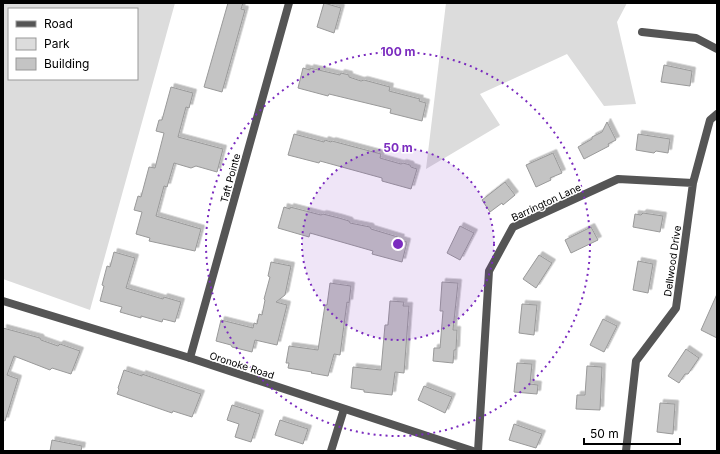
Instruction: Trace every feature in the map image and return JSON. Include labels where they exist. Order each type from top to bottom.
[{"type":"street","name":"Taft Pointe","points":[[190,358],[289,3]]},
{"type":"street","points":[[642,32],[696,38],[717,50]]},
{"type":"street","name":"Dellwood Drive","points":[[626,451],[636,361],[676,308],[693,183],[710,120],[717,114]]},
{"type":"street","name":"Barrington Lane","points":[[478,451],[489,270],[513,227],[618,179],[693,183]]},
{"type":"street","name":"Oronoke Road","points":[[3,301],[190,358],[473,451]]},
{"type":"street","points":[[331,451],[344,409]]},
{"type":"green space","points":[[3,3],[175,3],[90,310],[3,279]]},
{"type":"green space","points":[[446,3],[627,3],[617,22],[636,104],[604,106],[567,54],[480,94],[500,125],[426,169]]},
{"type":"building","points":[[228,3],[243,3],[241,9],[245,10],[222,92],[204,87]]},
{"type":"building","points":[[324,3],[341,8],[334,33],[317,27]]},
{"type":"building","points":[[664,65],[692,71],[690,86],[661,82]]},
{"type":"building","points":[[303,68],[310,70],[310,68],[340,75],[341,73],[349,75],[349,77],[361,81],[364,80],[390,87],[389,91],[420,99],[419,101],[426,103],[422,121],[390,113],[391,109],[298,88]]},
{"type":"building","points":[[171,87],[193,93],[189,108],[186,107],[178,137],[223,149],[217,172],[196,166],[191,168],[174,163],[167,187],[164,186],[156,216],[201,229],[195,251],[149,241],[150,238],[136,234],[142,212],[134,210],[138,196],[141,197],[149,167],[155,168],[164,133],[156,131],[159,120],[162,120]]},
{"type":"building","points":[[607,122],[616,140],[608,144],[609,146],[584,159],[578,147],[602,132]]},
{"type":"building","points":[[294,134],[324,142],[325,140],[332,141],[381,154],[380,158],[410,165],[411,167],[417,169],[411,189],[382,181],[382,178],[320,161],[319,163],[288,155]]},
{"type":"building","points":[[638,134],[670,139],[668,153],[656,151],[654,153],[636,150]]},
{"type":"building","points":[[553,153],[562,173],[550,178],[551,180],[536,187],[526,165]]},
{"type":"building","points":[[505,182],[515,195],[503,205],[502,203],[490,212],[482,200]]},
{"type":"building","points":[[284,207],[339,218],[349,221],[350,223],[370,227],[371,229],[401,238],[400,240],[407,242],[402,262],[372,254],[373,251],[310,233],[309,237],[278,228]]},
{"type":"building","points":[[643,213],[663,216],[660,232],[633,227],[635,214],[641,215]]},
{"type":"building","points":[[460,226],[474,233],[460,260],[447,253]]},
{"type":"building","points":[[591,227],[598,240],[571,253],[565,240]]},
{"type":"building","points":[[114,252],[135,258],[126,288],[163,299],[164,297],[181,302],[175,322],[163,319],[162,322],[141,316],[141,318],[120,312],[122,307],[100,301],[107,266],[110,267]]},
{"type":"building","points":[[539,255],[552,263],[536,288],[523,279]]},
{"type":"building","points":[[638,261],[653,264],[648,293],[633,290]]},
{"type":"building","points":[[271,262],[291,266],[285,295],[276,302],[287,305],[277,345],[255,340],[252,352],[216,341],[221,320],[253,328],[254,323],[257,324],[259,314],[262,315],[264,299],[270,277],[268,276]]},
{"type":"building","points":[[442,282],[458,283],[453,330],[457,330],[456,350],[454,350],[453,363],[433,361],[434,348],[440,348],[443,311],[440,311]]},
{"type":"building","points":[[330,283],[351,286],[349,303],[347,302],[340,355],[334,354],[328,376],[288,368],[289,363],[286,363],[289,346],[318,350]]},
{"type":"building","points":[[717,294],[717,338],[701,330]]},
{"type":"building","points":[[390,301],[404,302],[403,306],[409,306],[404,373],[395,372],[392,395],[364,392],[364,390],[351,388],[353,367],[381,370],[385,325],[388,325]]},
{"type":"building","points":[[522,304],[537,305],[534,335],[519,333]]},
{"type":"building","points":[[603,319],[617,326],[604,352],[590,345]]},
{"type":"building","points":[[3,328],[40,338],[41,340],[58,346],[60,344],[80,351],[71,374],[52,368],[50,370],[14,356],[7,375],[18,379],[5,421],[3,420]]},
{"type":"building","points":[[686,349],[699,358],[688,374],[685,374],[679,383],[668,376]]},
{"type":"building","points":[[517,363],[532,364],[530,384],[538,385],[537,394],[514,392]]},
{"type":"building","points":[[587,366],[602,367],[600,410],[576,409],[577,395],[585,395]]},
{"type":"building","points":[[124,370],[142,376],[142,374],[201,394],[192,417],[173,411],[172,413],[117,394]]},
{"type":"building","points":[[424,386],[452,397],[445,413],[418,400]]},
{"type":"building","points":[[660,403],[675,404],[673,434],[657,432]]},
{"type":"building","points":[[232,405],[260,414],[251,442],[235,437],[239,424],[227,420]]},
{"type":"building","points":[[280,420],[308,429],[303,444],[275,435]]},
{"type":"building","points":[[514,424],[542,434],[536,448],[509,440]]},
{"type":"building","points":[[52,440],[82,446],[81,451],[50,451]]}]
